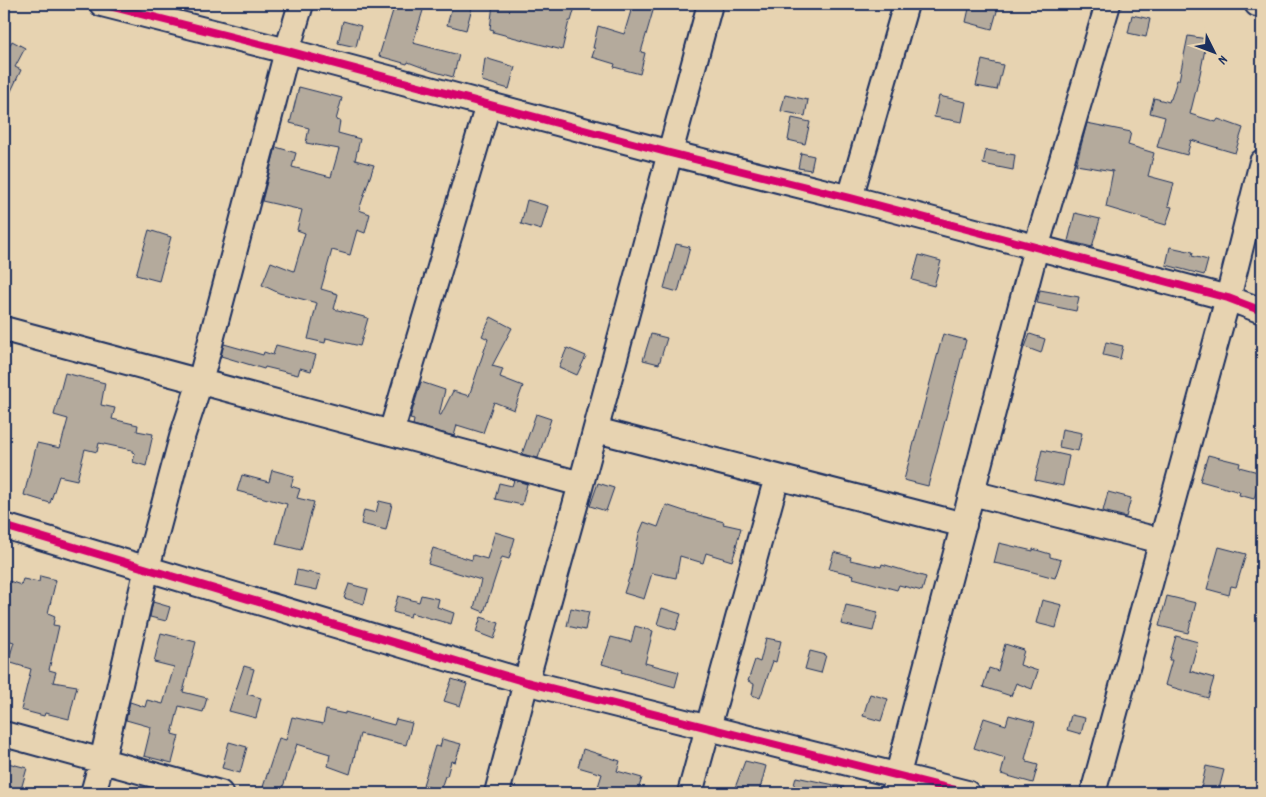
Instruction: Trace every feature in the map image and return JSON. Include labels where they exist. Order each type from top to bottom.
[{"type":"street","points":[[102,4],[1228,298],[1262,311]]},
{"type":"street","points":[[93,793],[147,568],[182,437],[200,382],[301,4]]},
{"type":"street","points":[[497,793],[710,4]]},
{"type":"street","points":[[850,198],[906,4]]},
{"type":"street","points":[[896,785],[1036,248],[1108,4]]},
{"type":"street","points":[[1257,4],[1262,5]]},
{"type":"street","points":[[391,433],[488,105]]},
{"type":"street","points":[[1093,793],[1228,298],[1262,162]]},
{"type":"street","points":[[4,329],[581,484]]},
{"type":"street","points":[[596,430],[964,525]]},
{"type":"street","points":[[690,793],[777,477]]},
{"type":"street","points":[[972,493],[1162,541]]},
{"type":"street","points":[[4,526],[526,682],[708,727],[896,785],[966,793]]},
{"type":"street","points":[[4,734],[220,793]]},
{"type":"building","points":[[395,4],[425,4],[413,43],[459,55],[453,77],[408,62],[407,64],[379,56]]},
{"type":"building","points":[[453,4],[473,4],[466,30],[447,25]]},
{"type":"building","points":[[493,4],[576,4],[571,21],[569,21],[562,50],[493,32],[494,30],[490,29]]},
{"type":"building","points":[[633,4],[655,4],[641,52],[645,53],[640,74],[614,67],[615,64],[592,57],[598,26],[624,34]]},
{"type":"building","points":[[970,4],[999,4],[992,29],[966,22]]},
{"type":"building","points":[[1132,15],[1150,19],[1146,37],[1128,33]]},
{"type":"building","points":[[343,21],[361,26],[356,47],[338,43]]},
{"type":"building","points":[[1188,36],[1207,39],[1190,114],[1216,122],[1218,119],[1243,128],[1235,153],[1191,140],[1187,155],[1157,147],[1165,117],[1150,113],[1154,98],[1169,102],[1171,99],[1177,80],[1179,80]]},
{"type":"building","points":[[12,41],[25,48],[15,67],[21,70],[4,106],[4,57]]},
{"type":"building","points":[[485,58],[515,67],[509,89],[482,81]]},
{"type":"building","points":[[982,60],[1003,65],[997,90],[976,86]]},
{"type":"building","points":[[299,87],[342,98],[336,120],[340,121],[338,133],[360,139],[355,160],[374,165],[359,210],[370,214],[365,233],[357,230],[350,255],[332,250],[321,289],[338,294],[334,309],[368,318],[360,346],[326,338],[325,343],[308,339],[317,303],[279,293],[262,285],[271,262],[294,271],[305,233],[297,230],[302,210],[262,201],[276,147],[296,153],[292,167],[331,177],[339,149],[306,143],[309,128],[290,123]]},
{"type":"building","points":[[785,95],[808,100],[805,116],[781,111]]},
{"type":"building","points":[[939,96],[966,102],[962,122],[934,117]]},
{"type":"building","points":[[792,118],[810,122],[805,144],[788,140]]},
{"type":"building","points":[[1087,123],[1131,132],[1128,145],[1154,153],[1148,176],[1174,183],[1168,206],[1172,207],[1166,225],[1106,207],[1113,171],[1076,165]]},
{"type":"building","points":[[986,150],[1015,155],[1013,170],[983,164]]},
{"type":"building","points":[[801,153],[814,156],[811,170],[798,168]]},
{"type":"building","points":[[527,200],[548,206],[541,230],[521,224]]},
{"type":"building","points":[[1075,213],[1100,219],[1092,247],[1068,241]]},
{"type":"building","points":[[149,230],[171,237],[159,281],[136,275]]},
{"type":"building","points":[[676,244],[690,247],[678,292],[664,288]]},
{"type":"building","points":[[1170,247],[1193,252],[1192,256],[1208,260],[1204,275],[1166,265]]},
{"type":"building","points":[[919,255],[941,261],[934,286],[912,280]]},
{"type":"building","points":[[1040,290],[1079,297],[1076,311],[1037,303]]},
{"type":"building","points":[[491,317],[512,328],[492,366],[503,369],[500,377],[523,386],[514,410],[494,402],[483,433],[457,425],[454,436],[413,425],[414,420],[410,419],[421,382],[445,390],[439,415],[441,415],[453,391],[469,396],[488,339],[482,336]]},
{"type":"building","points":[[651,334],[667,338],[659,364],[643,360]]},
{"type":"building","points":[[943,334],[966,340],[928,486],[904,480]]},
{"type":"building","points":[[1030,334],[1045,339],[1041,353],[1025,347]]},
{"type":"building","points":[[1106,342],[1123,346],[1120,359],[1103,355]]},
{"type":"building","points":[[224,344],[263,355],[264,352],[273,355],[276,345],[316,355],[311,371],[300,368],[298,375],[265,367],[264,369],[221,356]]},
{"type":"building","points":[[567,348],[586,356],[577,375],[559,367]]},
{"type":"building","points":[[65,373],[105,383],[101,405],[115,408],[112,419],[138,425],[137,431],[153,434],[146,466],[133,462],[135,453],[132,450],[99,443],[97,452],[85,449],[77,480],[59,476],[50,503],[24,495],[37,443],[60,448],[68,419],[54,415]]},
{"type":"building","points":[[536,414],[551,419],[538,458],[522,454]]},
{"type":"building","points":[[1062,429],[1082,433],[1078,451],[1059,447]]},
{"type":"building","points":[[1042,450],[1069,456],[1063,486],[1035,480]]},
{"type":"building","points":[[1208,455],[1240,463],[1239,467],[1262,473],[1254,499],[1239,495],[1240,492],[1200,481]]},
{"type":"building","points":[[272,470],[294,476],[291,486],[300,489],[297,498],[314,502],[301,550],[276,544],[287,504],[237,491],[242,475],[269,482]]},
{"type":"building","points":[[514,480],[527,484],[522,505],[495,499],[499,483],[512,486]]},
{"type":"building","points":[[598,483],[614,488],[606,511],[590,506]]},
{"type":"building","points":[[1108,492],[1131,498],[1126,517],[1103,511]]},
{"type":"building","points":[[379,501],[392,504],[386,530],[361,524],[364,510],[376,513]]},
{"type":"building","points":[[666,505],[741,528],[732,561],[706,553],[703,563],[680,556],[676,578],[652,573],[644,599],[624,593],[632,568],[639,534],[644,522],[658,527]]},
{"type":"building","points":[[495,532],[515,538],[509,559],[502,557],[484,612],[474,608],[481,580],[428,564],[433,548],[472,560],[473,555],[487,559]]},
{"type":"building","points":[[999,543],[1033,551],[1033,549],[1050,554],[1050,557],[1061,560],[1055,578],[994,563]]},
{"type":"building","points":[[1219,547],[1246,554],[1236,587],[1231,586],[1229,595],[1207,589]]},
{"type":"building","points":[[834,552],[851,557],[850,560],[881,567],[882,564],[926,577],[922,591],[899,585],[897,590],[853,578],[854,575],[829,569]]},
{"type":"building","points":[[297,570],[321,575],[317,590],[294,585]]},
{"type":"building","points":[[40,576],[56,580],[48,613],[55,616],[53,625],[59,626],[49,670],[56,672],[53,682],[77,686],[69,719],[45,713],[44,716],[21,710],[31,669],[8,662],[14,642],[4,639],[4,582],[9,584],[9,581],[21,585],[23,579],[39,582]]},
{"type":"building","points":[[349,584],[368,589],[364,604],[344,598]]},
{"type":"building","points":[[421,595],[439,599],[437,607],[454,613],[451,624],[411,613],[410,617],[393,612],[398,596],[419,602]]},
{"type":"building","points":[[1167,596],[1196,603],[1188,633],[1159,626]]},
{"type":"building","points":[[1042,600],[1062,605],[1056,628],[1036,623]]},
{"type":"building","points":[[153,602],[170,607],[166,621],[150,617]]},
{"type":"building","points":[[846,605],[878,612],[873,631],[841,624]]},
{"type":"building","points":[[571,608],[589,612],[585,630],[567,626]]},
{"type":"building","points":[[662,608],[681,614],[676,630],[657,624]]},
{"type":"building","points":[[481,617],[499,623],[494,639],[476,632]]},
{"type":"building","points":[[635,626],[653,631],[645,663],[679,672],[675,687],[621,672],[622,670],[602,664],[611,637],[631,642]]},
{"type":"building","points":[[161,633],[196,642],[183,692],[207,698],[203,712],[179,706],[172,734],[179,736],[172,763],[144,756],[151,727],[126,720],[130,702],[145,707],[147,700],[163,704],[174,667],[154,662]]},
{"type":"building","points":[[1176,636],[1198,642],[1190,671],[1214,678],[1208,698],[1165,685],[1172,660],[1169,660]]},
{"type":"building","points":[[766,638],[781,641],[776,662],[773,661],[760,698],[752,695],[754,684],[748,681],[755,660],[760,662]]},
{"type":"building","points":[[1005,644],[1024,650],[1020,665],[1038,671],[1032,689],[1016,683],[1011,696],[983,687],[989,668],[998,671]]},
{"type":"building","points":[[810,651],[826,655],[821,673],[805,669]]},
{"type":"building","points":[[244,666],[254,669],[247,694],[261,698],[256,718],[229,711]]},
{"type":"building","points":[[452,679],[467,684],[460,706],[444,701]]},
{"type":"building","points":[[870,694],[888,699],[881,721],[863,716]]},
{"type":"building","points":[[326,710],[345,714],[345,712],[394,725],[396,719],[412,723],[406,745],[360,734],[350,774],[328,766],[330,754],[297,744],[281,793],[263,787],[279,738],[286,740],[292,717],[323,724]]},
{"type":"building","points":[[1009,715],[1035,722],[1025,759],[1027,762],[1038,765],[1033,783],[1001,774],[1005,758],[974,748],[984,718],[1006,725]]},
{"type":"building","points":[[1071,715],[1085,718],[1081,734],[1067,730]]},
{"type":"building","points":[[442,739],[461,744],[455,762],[451,761],[440,791],[423,785],[435,746],[440,747]]},
{"type":"building","points":[[229,742],[247,747],[240,773],[222,768]]},
{"type":"building","points":[[583,749],[620,761],[617,771],[642,778],[637,793],[596,793],[602,774],[578,767]]},
{"type":"building","points":[[745,761],[766,766],[759,793],[733,793]]},
{"type":"building","points":[[4,762],[27,768],[20,793],[4,793]]},
{"type":"building","points":[[1206,766],[1224,770],[1218,793],[1200,793]]},
{"type":"building","points":[[796,777],[844,787],[843,793],[792,793]]},
{"type":"cycle path","points":[[102,4],[1228,298],[1262,311]]},
{"type":"cycle path","points":[[4,526],[526,682],[967,793]]}]
